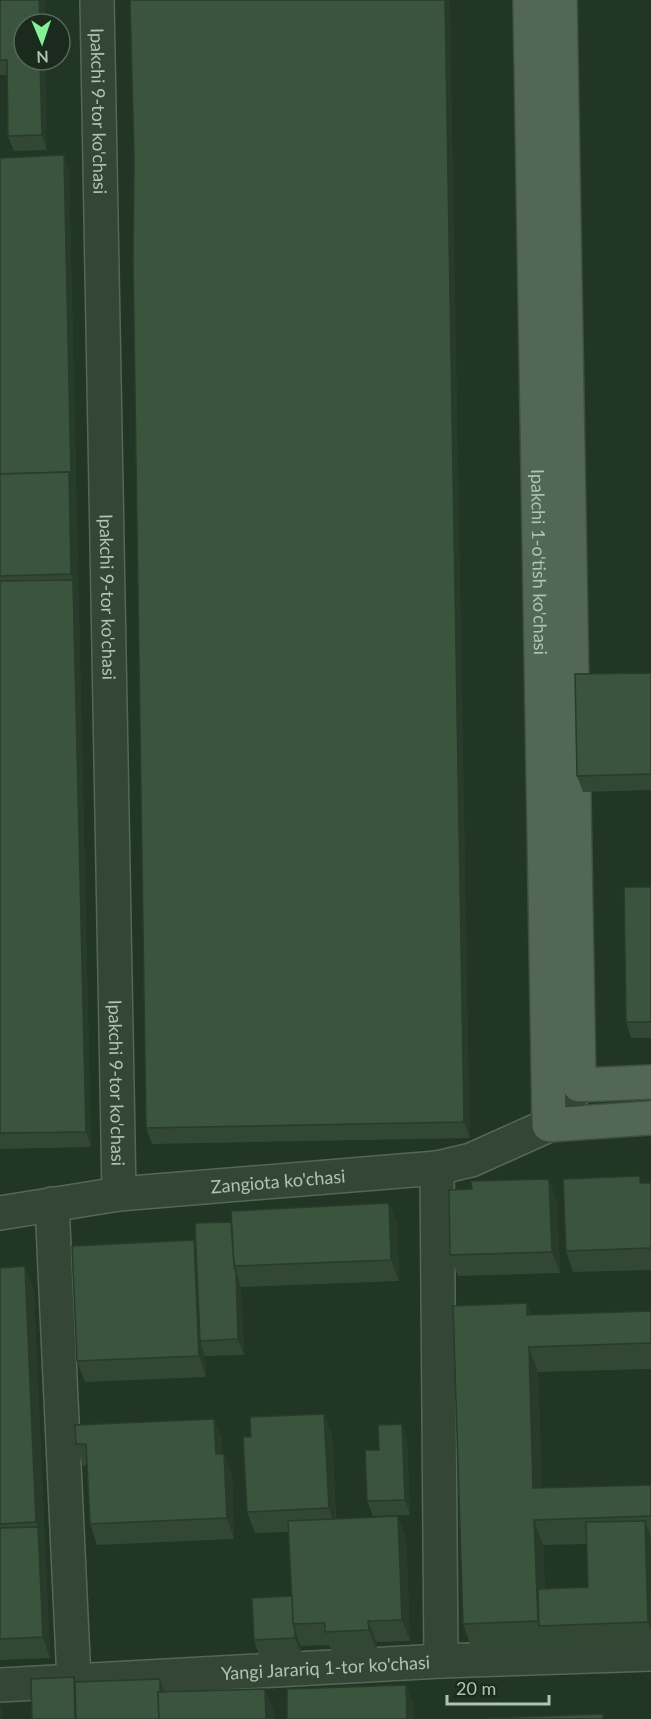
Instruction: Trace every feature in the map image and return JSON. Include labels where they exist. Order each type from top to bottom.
[{"type":"main road","name":"Ipakchi 1-o'tish ko'chasi","points":[[530,0],[549,1125]]},
{"type":"main road","name":"Ipakchi 1-o'tish ko'chasi","points":[[560,0],[579,1085]]},
{"type":"main road","points":[[579,1085],[651,1082]]},
{"type":"main road","name":"Zangiota ko'chasi","points":[[549,1125],[651,1118]]},
{"type":"street","name":"Ipakchi 9-tor ko'chasi","points":[[97,0],[118,1194]]},
{"type":"street","name":"Zangiota ko'chasi","points":[[0,1213],[118,1194],[437,1168],[471,1161],[549,1125],[579,1085]]},
{"type":"street","points":[[437,1168],[441,1661]]},
{"type":"street","points":[[52,1204],[74,1681]]},
{"type":"street","name":"Yangi Jarariq 1-tor ko'chasi","points":[[0,1685],[441,1661],[651,1654]]},
{"type":"building","points":[[0,0],[39,0],[40,12],[12,12],[12,72],[40,72],[42,135],[8,136],[7,60],[0,60]]},
{"type":"building","points":[[130,0],[445,0],[464,1122],[146,1128]]},
{"type":"building","points":[[64,155],[71,478],[69,472],[0,474],[0,158]]},
{"type":"building","points":[[69,472],[71,574],[0,576],[0,474]]},
{"type":"building","points":[[73,580],[86,1132],[0,1133],[0,581]]},
{"type":"building","points":[[651,673],[651,774],[577,776],[575,674]]},
{"type":"building","points":[[624,887],[651,887],[651,1022],[626,1022]]},
{"type":"building","points":[[640,1176],[640,1183],[651,1183],[651,1248],[566,1251],[563,1179]]},
{"type":"building","points":[[549,1179],[552,1252],[450,1255],[449,1190],[472,1189],[471,1181]]},
{"type":"building","points":[[389,1203],[391,1260],[234,1266],[231,1211]]},
{"type":"building","points":[[231,1222],[236,1272],[238,1339],[200,1341],[195,1223]]},
{"type":"building","points":[[194,1240],[199,1356],[77,1361],[72,1246]]},
{"type":"building","points":[[25,1266],[36,1522],[0,1524],[0,1268]]},
{"type":"building","points":[[527,1303],[527,1315],[651,1311],[651,1343],[529,1347],[533,1488],[651,1485],[651,1516],[534,1520],[538,1621],[463,1624],[453,1306]]},
{"type":"building","points":[[324,1414],[329,1508],[247,1512],[243,1437],[251,1437],[250,1417]]},
{"type":"building","points":[[214,1419],[216,1454],[224,1454],[227,1518],[90,1524],[86,1444],[76,1444],[75,1425]]},
{"type":"building","points":[[402,1424],[405,1500],[367,1501],[365,1450],[379,1450],[378,1425]]},
{"type":"building","points":[[398,1516],[402,1620],[368,1621],[369,1630],[325,1632],[325,1623],[293,1624],[288,1521]]},
{"type":"building","points":[[645,1521],[648,1622],[539,1626],[538,1589],[588,1587],[586,1522]]},
{"type":"building","points":[[38,1527],[43,1637],[0,1639],[0,1528]]},
{"type":"building","points":[[292,1596],[295,1638],[254,1640],[252,1598]]},
{"type":"building","points":[[74,1677],[75,1719],[32,1719],[31,1679]]},
{"type":"building","points":[[160,1679],[159,1719],[76,1719],[75,1682]]},
{"type":"building","points":[[406,1685],[407,1719],[287,1719],[287,1689]]},
{"type":"building","points":[[265,1689],[266,1719],[159,1719],[158,1692]]},
{"type":"building","points":[[603,1714],[603,1719],[490,1719],[490,1718]]}]
